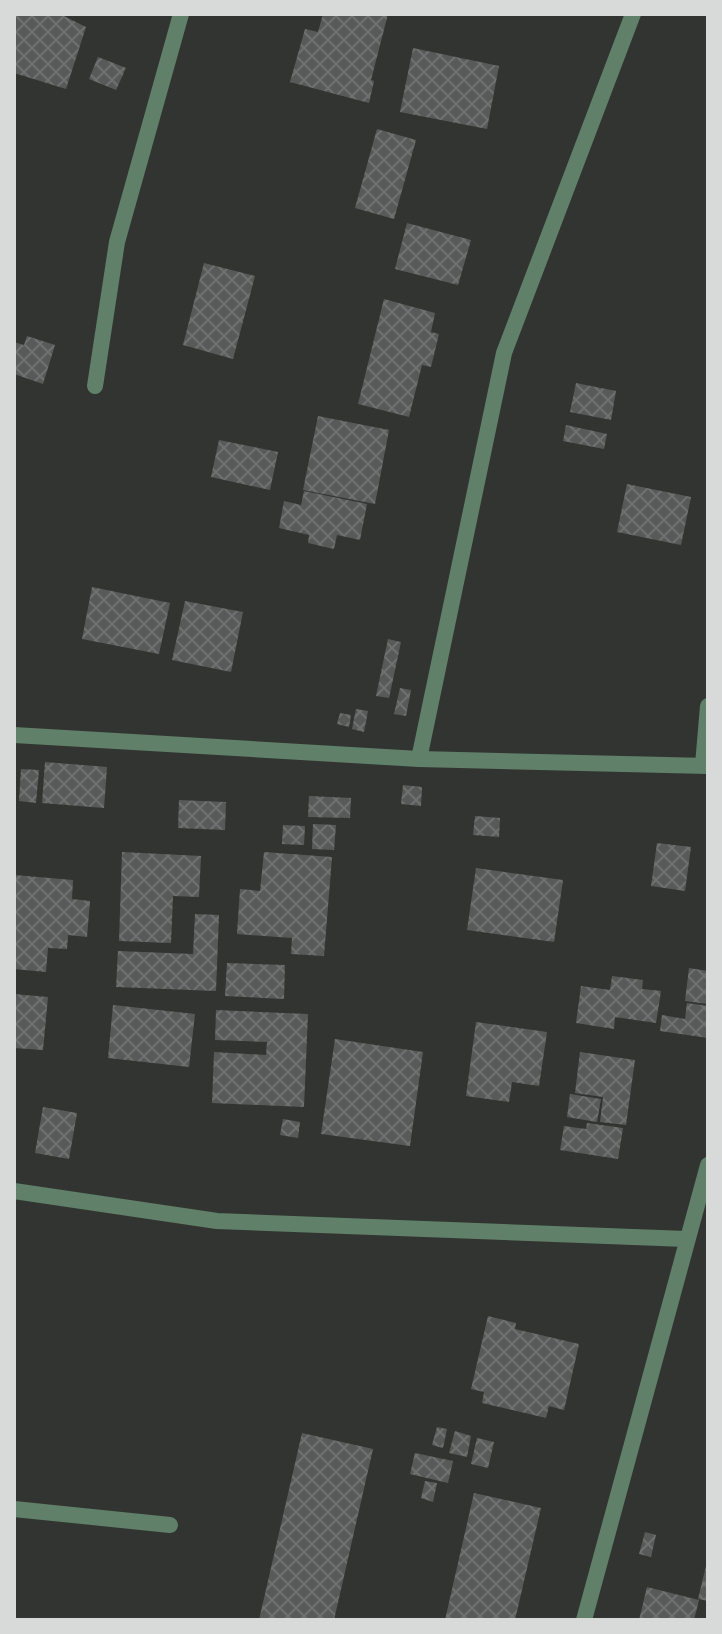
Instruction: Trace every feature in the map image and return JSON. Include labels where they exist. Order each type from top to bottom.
[{"type":"street","points":[[95,386],[117,242],[181,14]]},
{"type":"street","points":[[419,759],[504,353],[633,14]]},
{"type":"street","points":[[14,735],[419,759],[705,766],[708,706]]},
{"type":"street","points":[[584,1620],[708,1165]]},
{"type":"street","points":[[14,1191],[217,1221],[686,1239]]},
{"type":"street","points":[[14,1509],[170,1525]]},
{"type":"building","points":[[14,14],[60,14],[86,27],[66,89],[14,73]]},
{"type":"building","points":[[323,14],[388,14],[371,80],[374,81],[369,103],[290,82],[305,29],[318,32]]},
{"type":"building","points":[[413,48],[499,66],[487,129],[400,112]]},
{"type":"building","points":[[98,57],[126,68],[116,90],[89,79]]},
{"type":"building","points":[[377,129],[416,140],[394,219],[355,208]]},
{"type":"building","points":[[407,223],[471,240],[458,285],[395,269]]},
{"type":"building","points":[[204,263],[255,276],[233,359],[183,345]]},
{"type":"building","points":[[384,299],[435,313],[431,332],[439,334],[431,367],[422,365],[409,417],[358,404]]},
{"type":"building","points":[[27,336],[55,345],[43,384],[14,374],[14,342],[24,345]]},
{"type":"building","points":[[576,383],[616,391],[611,420],[570,412]]},
{"type":"building","points":[[318,416],[389,430],[375,504],[303,490]]},
{"type":"building","points":[[566,425],[607,434],[604,449],[563,441]]},
{"type":"building","points":[[219,440],[278,452],[270,490],[211,477]]},
{"type":"building","points":[[627,484],[691,497],[681,545],[617,532]]},
{"type":"building","points":[[304,491],[367,504],[360,540],[337,535],[334,549],[308,543],[309,535],[279,528],[284,501],[301,505]]},
{"type":"building","points":[[92,587],[170,603],[159,654],[82,639]]},
{"type":"building","points":[[185,601],[243,612],[231,672],[172,660]]},
{"type":"building","points":[[388,639],[401,642],[389,698],[376,696]]},
{"type":"building","points":[[400,688],[411,690],[406,716],[394,714]]},
{"type":"building","points":[[356,709],[368,711],[364,732],[352,729]]},
{"type":"building","points":[[340,713],[351,715],[349,727],[337,724]]},
{"type":"building","points":[[45,762],[107,767],[104,808],[42,803]]},
{"type":"building","points":[[21,769],[39,770],[36,803],[19,801]]},
{"type":"building","points":[[403,785],[422,787],[421,806],[401,804]]},
{"type":"building","points":[[309,796],[351,798],[350,818],[308,817]]},
{"type":"building","points":[[179,800],[226,802],[225,830],[178,828]]},
{"type":"building","points":[[475,816],[500,818],[499,837],[473,835]]},
{"type":"building","points":[[313,824],[336,825],[334,850],[312,849]]},
{"type":"building","points":[[283,825],[305,826],[304,845],[282,844]]},
{"type":"building","points":[[657,843],[691,847],[685,891],[651,886]]},
{"type":"building","points":[[122,852],[201,856],[199,897],[173,896],[171,943],[119,941]]},
{"type":"building","points":[[264,852],[332,857],[324,956],[291,954],[292,938],[237,934],[240,889],[260,891]]},
{"type":"building","points":[[476,868],[563,880],[554,942],[467,930]]},
{"type":"building","points":[[14,875],[73,880],[72,899],[90,901],[87,937],[68,935],[67,949],[48,948],[46,972],[14,969]]},
{"type":"building","points":[[195,914],[219,915],[216,991],[116,987],[118,951],[193,954]]},
{"type":"building","points":[[227,963],[285,965],[284,999],[225,996]]},
{"type":"building","points":[[689,968],[708,971],[708,1004],[685,1001]]},
{"type":"building","points":[[612,976],[643,980],[642,989],[661,991],[656,1023],[615,1017],[614,1029],[576,1023],[581,986],[610,990]]},
{"type":"building","points":[[14,994],[48,997],[43,1050],[14,1048]]},
{"type":"building","points":[[687,1003],[708,1006],[708,1038],[660,1031],[662,1015],[685,1019]]},
{"type":"building","points":[[113,1005],[195,1014],[189,1067],[108,1058]]},
{"type":"building","points":[[216,1010],[308,1014],[304,1107],[212,1103],[214,1052],[266,1055],[267,1042],[215,1040]]},
{"type":"building","points":[[476,1022],[547,1032],[539,1086],[512,1082],[509,1102],[466,1096]]},
{"type":"building","points":[[335,1039],[423,1052],[410,1146],[321,1134]]},
{"type":"building","points":[[580,1052],[635,1060],[626,1125],[600,1122],[603,1097],[575,1093]]},
{"type":"building","points":[[570,1094],[601,1099],[597,1122],[567,1117]]},
{"type":"building","points":[[43,1107],[77,1113],[69,1159],[35,1153]]},
{"type":"building","points":[[283,1119],[300,1122],[298,1138],[280,1135]]},
{"type":"building","points":[[587,1123],[623,1128],[618,1159],[560,1150],[564,1126],[586,1129]]},
{"type":"building","points":[[488,1316],[516,1323],[515,1329],[579,1344],[564,1410],[549,1406],[546,1418],[482,1403],[484,1392],[471,1389]]},
{"type":"building","points":[[437,1427],[447,1429],[443,1448],[432,1445]]},
{"type":"building","points":[[455,1431],[471,1436],[467,1457],[449,1453]]},
{"type":"building","points":[[302,1433],[373,1449],[334,1620],[259,1620]]},
{"type":"building","points":[[477,1438],[494,1442],[488,1468],[471,1464]]},
{"type":"building","points":[[415,1453],[453,1461],[448,1483],[410,1474]]},
{"type":"building","points":[[425,1481],[437,1483],[433,1502],[421,1498]]},
{"type":"building","points":[[474,1493],[541,1508],[515,1620],[445,1620]]},
{"type":"building","points":[[645,1532],[656,1535],[651,1557],[639,1554]]},
{"type":"building","points":[[708,1563],[708,1601],[698,1599]]},
{"type":"building","points":[[647,1587],[699,1600],[694,1620],[639,1620]]}]
